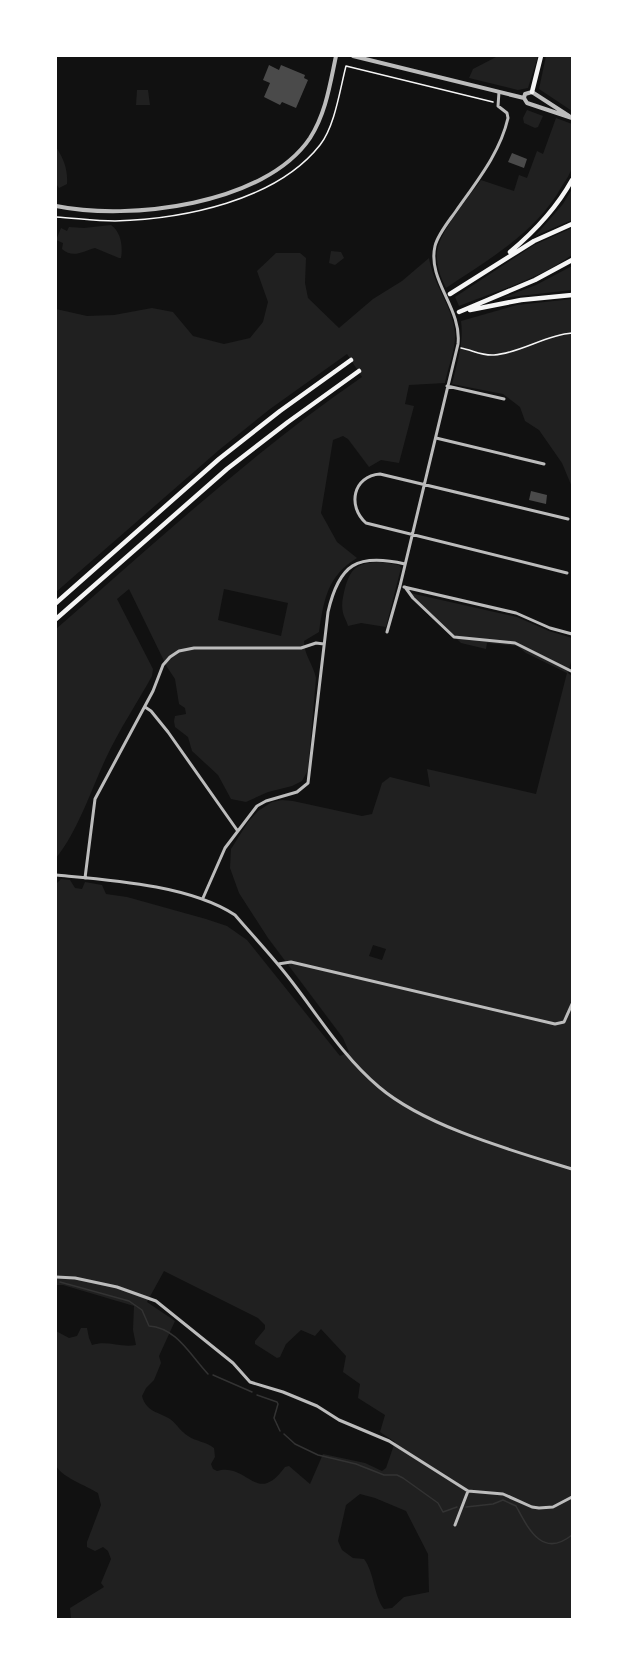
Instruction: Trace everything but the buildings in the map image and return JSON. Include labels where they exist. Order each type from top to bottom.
[{"type":"highway","points":[[534,94],[541,56]]},
{"type":"highway","points":[[450,294],[528,237],[547,218],[573,180]]},
{"type":"highway","points":[[494,264],[550,232],[573,224]]},
{"type":"highway","points":[[573,260],[459,312],[521,300],[573,295]]},
{"type":"highway","points":[[56,602],[219,459],[280,411],[351,360]]},
{"type":"highway","points":[[56,619],[235,463],[310,405],[359,371]]},
{"type":"street","points":[[56,206],[108,211],[167,207],[216,196],[265,177],[294,157],[314,132],[324,107],[336,56]]},
{"type":"street","points":[[353,56],[524,98],[526,102],[549,112],[572,118]]},
{"type":"street","points":[[387,632],[403,587],[405,564],[457,348],[458,325],[438,279],[434,250],[440,234],[498,148],[508,118],[507,113],[497,103],[499,92]]},
{"type":"street","points":[[524,98],[527,92],[534,94],[572,118]]},
{"type":"street","points":[[532,104],[535,101],[534,94]]},
{"type":"street","points":[[447,386],[504,399]]},
{"type":"street","points":[[436,438],[544,464]]},
{"type":"street","points":[[567,573],[366,523],[360,517],[354,503],[359,484],[376,475],[424,484],[568,519]]},
{"type":"street","points":[[203,898],[225,848],[261,803],[297,792],[309,783],[325,644],[335,588],[347,570],[356,564],[372,559],[383,559],[405,564]]},
{"type":"street","points":[[403,587],[516,613],[550,628],[573,634]]},
{"type":"street","points":[[403,587],[454,638],[515,643],[571,671]]},
{"type":"street","points":[[85,878],[95,799],[145,707],[163,665],[170,657],[179,651],[194,648],[301,648],[311,644],[325,644]]},
{"type":"street","points":[[145,707],[168,732],[237,831]]},
{"type":"street","points":[[56,875],[152,887],[203,898],[235,915],[278,964],[348,1057],[381,1089],[429,1118],[486,1142],[573,1169]]},
{"type":"street","points":[[278,964],[291,962],[555,1024],[564,1022],[573,1004]]},
{"type":"street","points":[[56,1277],[82,1279],[117,1287],[156,1302],[233,1363],[250,1382],[316,1406],[339,1420],[389,1441],[468,1491],[503,1494],[539,1508],[553,1507],[573,1497]]},
{"type":"street","points":[[455,1525],[468,1491]]},
{"type":"path","points":[[56,217],[114,221],[181,214],[217,206],[273,185],[304,162],[324,138],[337,103],[346,66],[497,103]]},
{"type":"path","points":[[457,348],[469,349],[483,355],[496,355],[573,333]]},
{"type":"shaded area","points":[[498,56],[538,56],[528,88],[518,90],[469,78],[473,69]]},
{"type":"shaded area","points":[[546,56],[572,56],[572,111],[539,89]]},
{"type":"shaded area","points":[[137,90],[148,90],[150,105],[136,105]]},
{"type":"shaded area","points":[[527,110],[543,116],[538,127],[524,123],[523,118]]},
{"type":"shaded area","points":[[556,118],[572,124],[573,156],[569,174],[551,203],[539,218],[510,244],[446,288],[439,270],[437,252],[449,225],[481,180],[514,191],[519,175],[527,178],[537,151],[543,154]]},
{"type":"shaded area","points":[[56,147],[67,174],[67,184],[59,188],[56,184]]},
{"type":"shaded area","points":[[572,189],[572,220],[535,236],[563,204]]},
{"type":"shaded area","points":[[111,225],[117,231],[120,240],[121,258],[95,248],[78,253],[66,252],[62,249],[63,243],[56,240],[61,228],[67,231],[69,227]]},
{"type":"shaded area","points":[[572,228],[572,255],[532,278],[459,306],[455,297],[534,245]]},
{"type":"shaded area","points":[[331,251],[341,252],[344,258],[335,265],[329,263]]},
{"type":"shaded area","points":[[276,253],[300,253],[306,258],[305,283],[308,298],[339,328],[373,299],[402,281],[429,258],[434,277],[451,314],[455,333],[445,383],[409,385],[405,404],[414,406],[399,463],[381,460],[369,467],[348,439],[343,436],[333,440],[321,513],[337,542],[357,558],[347,565],[333,581],[325,599],[319,632],[304,641],[305,651],[316,678],[308,770],[302,781],[246,802],[231,799],[218,775],[192,751],[188,737],[175,727],[175,716],[186,714],[185,708],[179,704],[175,679],[129,589],[117,599],[153,669],[152,676],[106,758],[78,823],[56,858],[56,629],[244,467],[362,377],[347,354],[270,409],[219,450],[56,592],[56,309],[87,316],[114,315],[152,308],[173,312],[193,336],[224,344],[250,338],[263,322],[268,302],[257,271]],"holes":[[[224,589],[288,603],[281,636],[218,620]]]},
{"type":"shaded area","points":[[572,266],[572,290],[502,298],[536,285]]},
{"type":"shaded area","points":[[572,299],[572,487],[562,463],[539,430],[525,421],[520,407],[503,394],[452,384],[461,345],[461,321],[517,305]]},
{"type":"shaded area","points":[[380,562],[399,565],[401,568],[386,627],[361,623],[348,626],[342,604],[350,575],[361,565]]},
{"type":"shaded area","points":[[410,593],[517,617],[572,638],[572,658],[568,673],[572,676],[572,1619],[71,1619],[70,1608],[104,1587],[101,1583],[111,1559],[108,1551],[103,1547],[95,1551],[87,1547],[101,1505],[98,1493],[62,1473],[56,1465],[56,1331],[69,1338],[77,1336],[81,1328],[87,1328],[92,1345],[103,1343],[136,1345],[133,1330],[134,1306],[63,1285],[56,1285],[56,884],[61,879],[70,880],[75,888],[82,889],[85,882],[102,885],[106,894],[127,897],[227,926],[247,940],[340,1056],[349,1052],[343,1038],[268,938],[239,893],[230,868],[231,849],[248,822],[258,811],[272,802],[293,801],[362,816],[372,814],[382,783],[390,777],[430,787],[427,769],[536,794],[567,673],[526,653],[517,646],[487,643],[486,649],[461,643]],"holes":[[[373,945],[386,949],[382,960],[369,956]],[[164,1271],[258,1318],[265,1325],[265,1329],[255,1344],[277,1358],[280,1357],[286,1344],[301,1330],[315,1336],[321,1329],[346,1356],[343,1372],[360,1384],[358,1398],[385,1415],[380,1432],[395,1442],[386,1468],[382,1471],[365,1463],[323,1454],[310,1484],[289,1466],[266,1483],[252,1481],[237,1472],[213,1469],[211,1464],[215,1457],[214,1448],[188,1436],[170,1419],[153,1411],[142,1396],[154,1380],[161,1363],[159,1356],[175,1321],[147,1302]],[[360,1494],[406,1511],[428,1554],[429,1592],[404,1597],[392,1608],[384,1609],[364,1559],[353,1558],[342,1550],[338,1541],[346,1505]]]},
{"type":"waterway","points":[[60,1282],[129,1301],[142,1310],[149,1326],[159,1328],[175,1337],[208,1374]]},
{"type":"waterway","points":[[213,1375],[252,1392]]},
{"type":"waterway","points":[[257,1395],[277,1402],[274,1418],[280,1431]]},
{"type":"waterway","points":[[284,1434],[295,1444],[318,1455],[356,1464],[384,1475],[397,1475],[438,1503],[443,1512],[457,1507]]},
{"type":"waterway","points":[[466,1507],[493,1504],[503,1500],[516,1506],[531,1531],[544,1542],[552,1544],[561,1542],[572,1535]]}]
